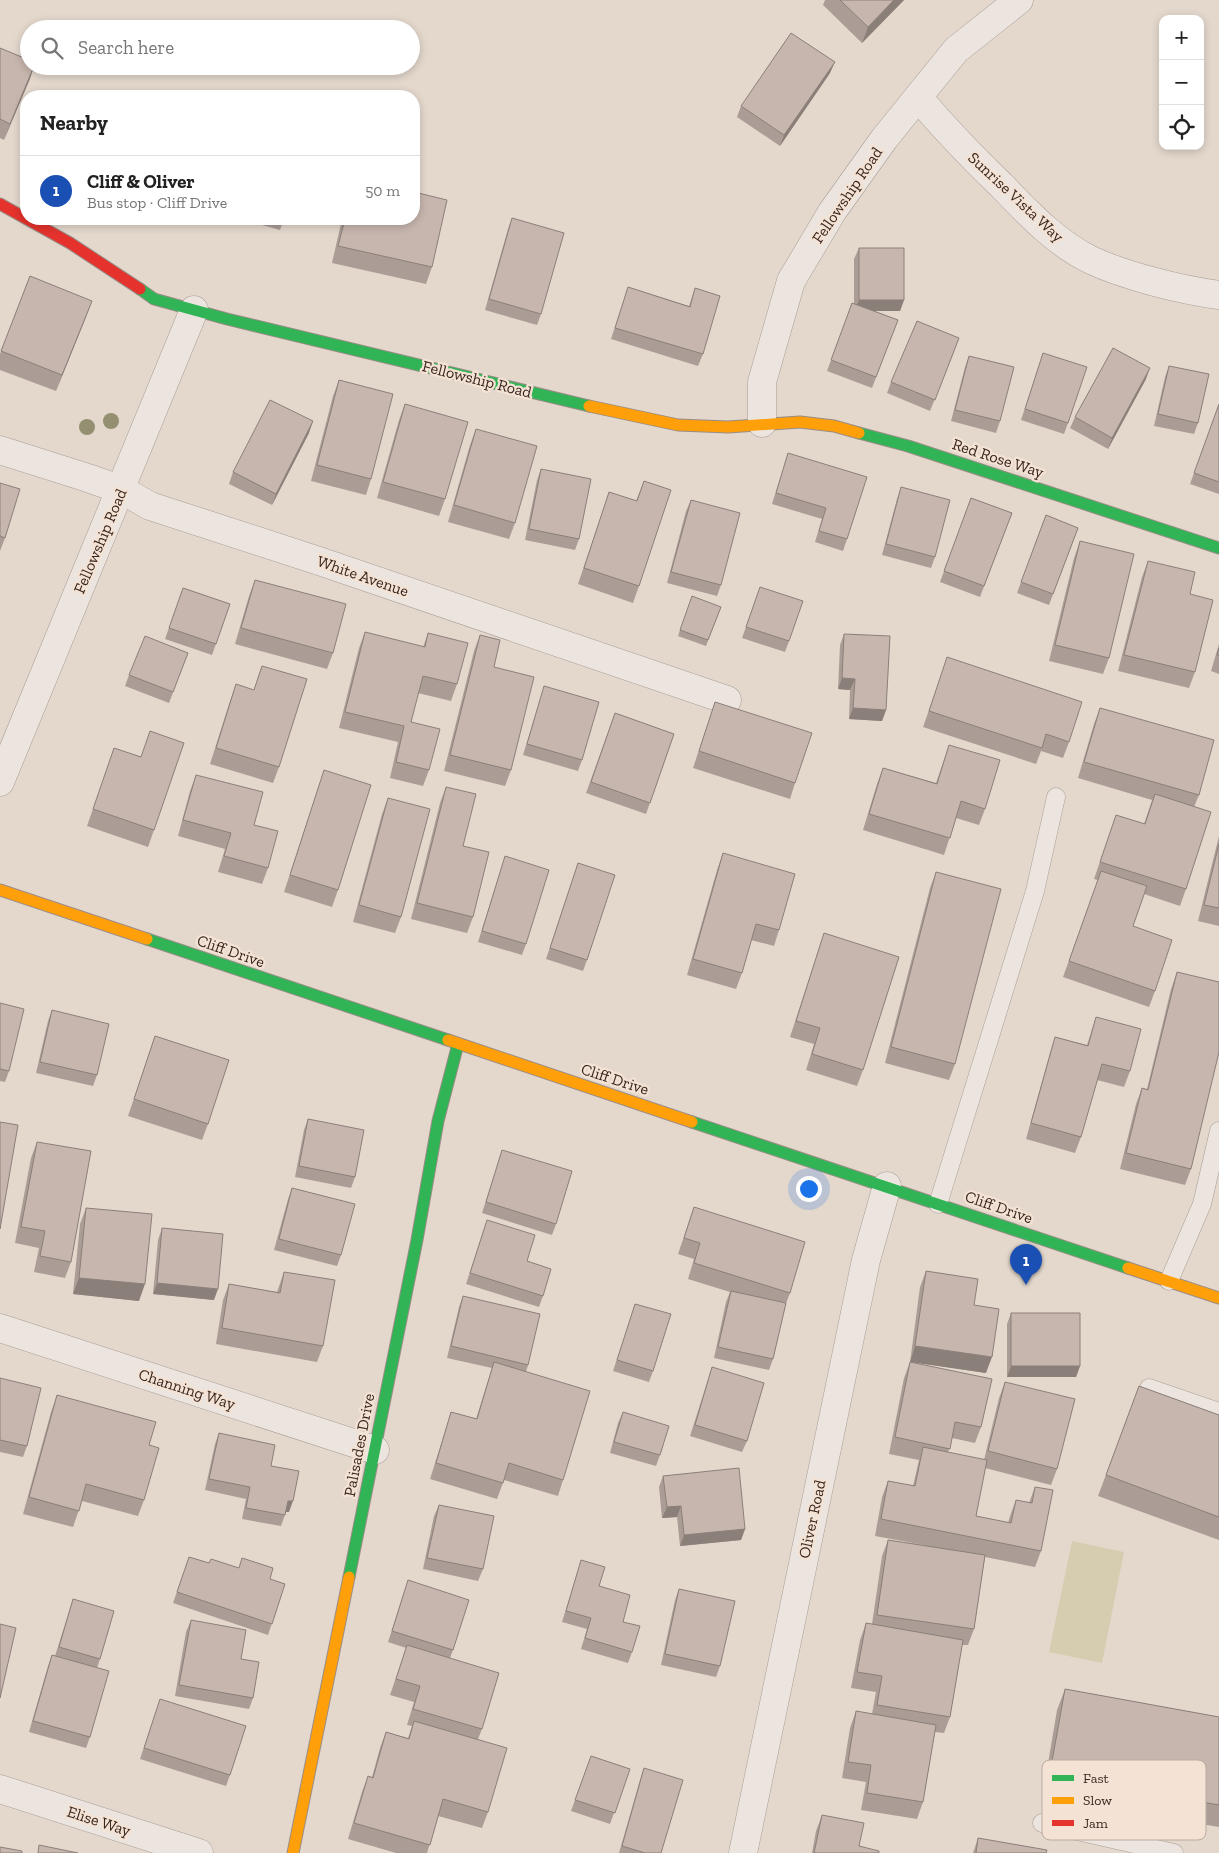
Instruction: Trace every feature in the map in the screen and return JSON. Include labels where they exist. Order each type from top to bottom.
[{"type":"street","name":"Fellowship Road","points":[[0,782],[122,490],[194,310],[630,416],[678,425],[728,427],[762,423],[762,382],[791,281],[832,212],[918,97],[956,50],[1018,0]]},
{"type":"street","name":"Sunrise Vista Way","points":[[918,97],[949,133],[1019,204],[1045,229],[1073,250],[1092,260],[1152,281],[1219,295]]},
{"type":"street","points":[[0,204],[20,215]]},
{"type":"street","points":[[38,225],[70,243],[154,299],[194,310]]},
{"type":"street","name":"Red Rose Way","points":[[762,423],[800,422],[844,428],[908,446],[1219,548]]},
{"type":"street","name":"White Avenue","points":[[0,450],[122,490],[150,506],[328,564],[727,700]]},
{"type":"street","name":"Cliff Drive","points":[[0,890],[1219,1298]]},
{"type":"street","name":"Palisades Drive","points":[[293,1853],[417,1240],[438,1120],[458,1044]]},
{"type":"street","name":"Oliver Road","points":[[744,1853],[866,1260],[887,1186]]},
{"type":"street","name":"Channing Way","points":[[0,1328],[375,1450]]},
{"type":"street","name":"Elise Way","points":[[0,1789],[199,1853]]},
{"type":"lane","points":[[938,1204],[1035,891],[1056,797]]},
{"type":"lane","points":[[1169,1281],[1202,1204],[1219,1131]]},
{"type":"lane","points":[[1149,1388],[1219,1412]]},
{"type":"lane","points":[[1115,1840],[1174,1853]]},
{"type":"shaded area","points":[[1072,1541],[1124,1552],[1102,1663],[1049,1652]]},
{"type":"building","points":[[840,0],[894,0],[868,27]]},
{"type":"building","points":[[791,33],[835,62],[784,135],[741,106]]},
{"type":"building","points":[[0,48],[20,56],[20,75],[30,75],[24,90],[20,90],[20,100],[10,124],[0,119]]},
{"type":"building","points":[[420,193],[447,200],[432,267],[338,246],[343,225],[420,225]]},
{"type":"building","points":[[512,218],[564,233],[541,314],[489,299]]},
{"type":"building","points":[[859,248],[904,248],[904,300],[859,300]]},
{"type":"building","points":[[30,276],[92,301],[62,375],[1,351]]},
{"type":"building","points":[[628,287],[690,307],[695,288],[720,296],[703,354],[615,328]]},
{"type":"building","points":[[852,303],[898,320],[876,377],[831,360]]},
{"type":"building","points":[[917,321],[959,338],[935,400],[891,382]]},
{"type":"building","points":[[1113,348],[1150,368],[1112,438],[1075,417]]},
{"type":"building","points":[[1043,353],[1087,367],[1068,423],[1025,409]]},
{"type":"building","points":[[969,356],[1014,367],[1000,421],[955,410]]},
{"type":"building","points":[[1169,366],[1209,374],[1198,423],[1158,414]]},
{"type":"building","points":[[339,380],[393,394],[371,479],[317,465]]},
{"type":"building","points":[[270,400],[313,421],[276,494],[233,472]]},
{"type":"building","points":[[405,404],[468,422],[445,499],[383,482]]},
{"type":"building","points":[[1219,404],[1219,482],[1194,473]]},
{"type":"building","points":[[476,429],[537,446],[515,523],[454,505]]},
{"type":"building","points":[[788,453],[867,477],[847,539],[819,531],[826,508],[776,493]]},
{"type":"building","points":[[541,469],[591,479],[579,539],[529,529]]},
{"type":"building","points":[[644,481],[671,490],[639,586],[584,568],[609,492],[637,501]]},
{"type":"building","points":[[0,483],[20,489],[5,538],[0,536]]},
{"type":"building","points":[[901,487],[950,500],[935,557],[886,544]]},
{"type":"building","points":[[971,498],[1012,513],[984,586],[944,571]]},
{"type":"building","points":[[691,500],[740,513],[721,585],[671,572]]},
{"type":"building","points":[[1046,515],[1078,528],[1053,594],[1021,582]]},
{"type":"building","points":[[1080,541],[1134,554],[1109,658],[1055,645]]},
{"type":"building","points":[[1148,561],[1195,572],[1190,594],[1213,600],[1195,672],[1124,655]]},
{"type":"building","points":[[255,580],[346,604],[333,653],[241,628]]},
{"type":"building","points":[[760,587],[803,601],[789,641],[746,627]]},
{"type":"building","points":[[183,588],[230,604],[216,644],[169,628]]},
{"type":"building","points":[[692,596],[721,607],[708,640],[680,630]]},
{"type":"building","points":[[365,632],[425,647],[428,633],[468,643],[457,684],[423,676],[411,722],[440,729],[429,770],[396,762],[404,726],[345,712]]},
{"type":"building","points":[[844,634],[890,636],[886,710],[853,708],[855,679],[842,678]]},
{"type":"building","points":[[480,635],[500,640],[494,667],[534,677],[511,770],[450,755]]},
{"type":"building","points":[[145,636],[188,653],[173,692],[129,675]]},
{"type":"building","points":[[947,657],[1082,702],[1069,742],[1046,734],[1042,748],[929,711]]},
{"type":"building","points":[[262,666],[307,679],[279,767],[216,748],[236,684],[254,690]]},
{"type":"building","points":[[544,686],[599,702],[582,760],[527,744]]},
{"type":"building","points":[[715,702],[812,733],[795,783],[699,751]]},
{"type":"building","points":[[1100,708],[1214,740],[1199,795],[1084,762]]},
{"type":"building","points":[[615,713],[674,734],[650,803],[591,782]]},
{"type":"building","points":[[150,731],[184,743],[154,830],[93,809],[114,748],[141,757]]},
{"type":"building","points":[[949,745],[1000,760],[985,809],[961,801],[950,838],[869,814],[883,768],[937,784]]},
{"type":"building","points":[[324,770],[371,785],[338,890],[290,875]]},
{"type":"building","points":[[196,775],[263,792],[254,825],[278,831],[268,868],[224,856],[231,833],[183,820]]},
{"type":"building","points":[[446,787],[476,794],[463,846],[489,852],[473,917],[417,903]]},
{"type":"building","points":[[1155,794],[1211,812],[1186,889],[1100,862],[1116,815],[1145,824]]},
{"type":"building","points":[[388,798],[430,809],[401,917],[359,905]]},
{"type":"building","points":[[1219,844],[1219,908],[1204,905]]},
{"type":"building","points":[[723,853],[795,874],[779,930],[756,924],[742,973],[693,959]]},
{"type":"building","points":[[505,856],[549,870],[526,944],[482,931]]},
{"type":"building","points":[[578,863],[615,875],[587,960],[550,948]]},
{"type":"building","points":[[1101,871],[1147,886],[1133,926],[1172,940],[1155,991],[1069,961]]},
{"type":"building","points":[[936,872],[1001,889],[955,1064],[891,1047]]},
{"type":"building","points":[[824,933],[899,957],[863,1070],[812,1054],[820,1028],[796,1021]]},
{"type":"building","points":[[1177,972],[1219,982],[1219,1052],[1191,1169],[1126,1153],[1142,1088],[1148,1090]]},
{"type":"building","points":[[0,1003],[24,1009],[9,1071],[0,1069]]},
{"type":"building","points":[[52,1010],[109,1024],[97,1075],[40,1062]]},
{"type":"building","points":[[1096,1017],[1141,1029],[1130,1071],[1102,1064],[1081,1137],[1031,1123],[1055,1037],[1088,1046]]},
{"type":"building","points":[[155,1036],[229,1060],[208,1124],[134,1099]]},
{"type":"building","points":[[308,1119],[364,1130],[355,1177],[299,1166]]},
{"type":"building","points":[[0,1122],[18,1125],[0,1229]]},
{"type":"building","points":[[37,1142],[91,1151],[71,1262],[40,1256],[45,1231],[21,1227]]},
{"type":"building","points":[[502,1150],[572,1171],[556,1224],[486,1202]]},
{"type":"building","points":[[292,1188],[355,1204],[341,1255],[279,1239]]},
{"type":"building","points":[[694,1207],[805,1242],[790,1293],[694,1263],[700,1243],[684,1238]]},
{"type":"building","points":[[86,1208],[152,1214],[145,1284],[79,1278]]},
{"type":"building","points":[[487,1220],[535,1235],[527,1261],[551,1269],[543,1296],[470,1273]]},
{"type":"building","points":[[162,1228],[223,1234],[218,1289],[157,1283]]},
{"type":"building","points":[[926,1271],[978,1279],[974,1305],[999,1309],[992,1357],[915,1346]]},
{"type":"building","points":[[284,1272],[335,1280],[323,1346],[222,1328],[229,1284],[280,1293]]},
{"type":"building","points":[[731,1291],[786,1303],[773,1359],[718,1347]]},
{"type":"building","points":[[463,1296],[540,1314],[528,1365],[451,1346]]},
{"type":"building","points":[[635,1304],[671,1314],[653,1371],[617,1360]]},
{"type":"building","points":[[1011,1313],[1080,1313],[1080,1366],[1011,1366]]},
{"type":"building","points":[[494,1362],[590,1391],[563,1480],[509,1463],[503,1483],[436,1463],[451,1412],[477,1419]]},
{"type":"building","points":[[910,1362],[992,1379],[981,1427],[955,1422],[950,1449],[895,1437]]},
{"type":"building","points":[[712,1367],[764,1383],[747,1441],[695,1425]]},
{"type":"building","points":[[0,1378],[41,1388],[27,1446],[0,1440]]},
{"type":"building","points":[[1005,1382],[1075,1399],[1057,1469],[988,1451]]},
{"type":"building","points":[[1139,1386],[1219,1415],[1219,1517],[1106,1475]]},
{"type":"building","points":[[57,1395],[156,1422],[149,1445],[159,1448],[144,1500],[86,1484],[79,1511],[29,1497]]},
{"type":"building","points":[[623,1412],[669,1426],[660,1455],[614,1442]]},
{"type":"building","points":[[219,1433],[275,1445],[271,1466],[299,1471],[293,1501],[288,1501],[285,1515],[246,1508],[250,1487],[209,1479]]},
{"type":"building","points":[[923,1447],[987,1460],[976,1516],[1011,1523],[1016,1500],[1032,1503],[1035,1487],[1053,1490],[1041,1551],[881,1519],[888,1481],[915,1486]]},
{"type":"building","points":[[739,1468],[745,1529],[684,1535],[681,1506],[667,1507],[663,1476]]},
{"type":"building","points":[[439,1505],[494,1516],[483,1569],[427,1558]]},
{"type":"building","points":[[888,1540],[985,1555],[974,1629],[877,1615]]},
{"type":"building","points":[[189,1557],[209,1563],[211,1559],[239,1568],[242,1558],[273,1568],[270,1579],[285,1584],[272,1624],[177,1592]]},
{"type":"building","points":[[581,1560],[605,1567],[599,1586],[630,1595],[623,1622],[640,1626],[632,1652],[585,1638],[591,1618],[566,1611]]},
{"type":"building","points":[[408,1580],[469,1600],[453,1650],[392,1631]]},
{"type":"building","points":[[679,1589],[735,1601],[720,1666],[665,1654]]},
{"type":"building","points":[[73,1599],[114,1611],[100,1659],[59,1647]]},
{"type":"building","points":[[191,1620],[246,1630],[241,1659],[259,1662],[253,1698],[179,1685]]},
{"type":"building","points":[[866,1623],[963,1640],[950,1717],[877,1705],[882,1676],[857,1672]]},
{"type":"building","points":[[0,1624],[16,1628],[0,1698]]},
{"type":"building","points":[[407,1645],[499,1673],[482,1729],[413,1709],[420,1686],[396,1679]]},
{"type":"building","points":[[52,1655],[109,1671],[90,1737],[33,1721]]},
{"type":"building","points":[[1065,1689],[1219,1717],[1219,1805],[1206,1803],[1206,1760],[1052,1760]]},
{"type":"building","points":[[160,1699],[246,1726],[230,1775],[144,1748]]},
{"type":"building","points":[[856,1711],[936,1725],[923,1802],[867,1793],[871,1765],[848,1762]]},
{"type":"building","points":[[414,1721],[507,1748],[488,1812],[443,1799],[430,1845],[354,1823],[368,1776],[373,1778],[386,1732],[409,1739]]},
{"type":"building","points":[[591,1756],[630,1769],[615,1813],[575,1800]]},
{"type":"building","points":[[644,1768],[683,1780],[661,1853],[645,1853],[622,1846]]},
{"type":"building","points":[[822,1815],[864,1823],[859,1846],[879,1851],[879,1853],[814,1853]]},
{"type":"building","points":[[978,1838],[1047,1850],[1046,1853],[976,1853]]},
{"type":"building","points":[[39,1845],[78,1853],[38,1853]]},
{"type":"building","points":[[0,1847],[22,1851],[22,1853],[0,1853]]},
{"type":"traffic: fast","points":[[140,289],[154,299],[227,319],[589,406]]},
{"type":"traffic: fast","points":[[859,433],[908,446],[1219,548]]},
{"type":"traffic: fast","points":[[147,939],[448,1040]]},
{"type":"traffic: fast","points":[[349,1577],[417,1240],[438,1121],[458,1044]]},
{"type":"traffic: fast","points":[[692,1122],[1128,1268]]},
{"type":"traffic: slow","points":[[589,406],[678,425],[728,427],[800,422],[834,426],[859,433]]},
{"type":"traffic: slow","points":[[0,890],[147,939]]},
{"type":"traffic: slow","points":[[448,1040],[692,1122]]},
{"type":"traffic: slow","points":[[1128,1268],[1219,1298]]},
{"type":"traffic: slow","points":[[293,1853],[349,1577]]},
{"type":"traffic: jam","points":[[0,204],[20,215]]},
{"type":"traffic: jam","points":[[38,225],[70,243],[140,289]]},
{"type":"place","name":"Cliff & Oliver","points":[[1026,1285]]}]
